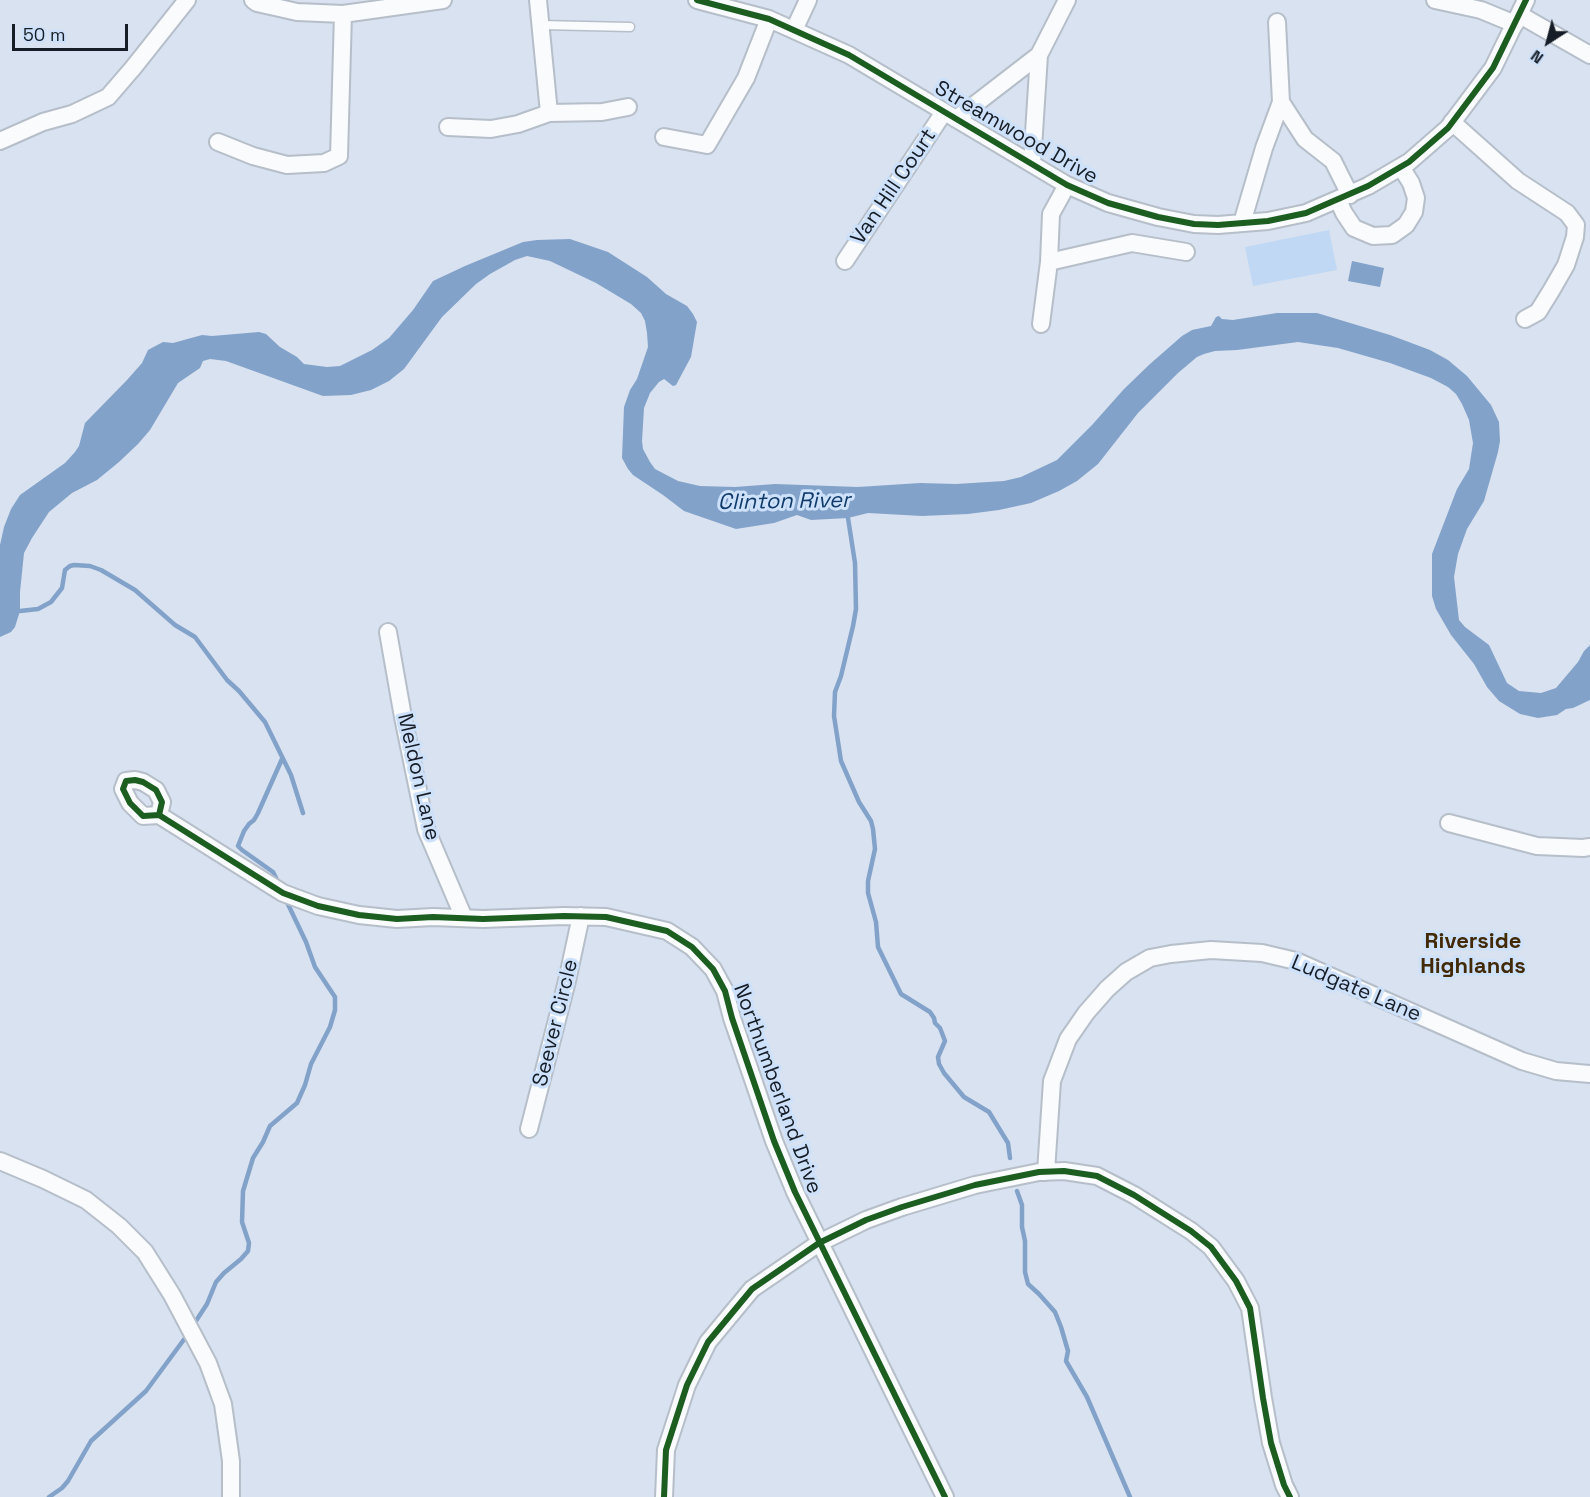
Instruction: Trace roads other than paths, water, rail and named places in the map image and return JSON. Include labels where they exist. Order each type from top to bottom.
[{"type":"street","points":[[0,141],[43,122],[72,114],[108,97],[187,0]]},
{"type":"street","points":[[253,0],[257,3],[297,12],[343,14],[443,0]]},
{"type":"street","points":[[538,0],[549,114]]},
{"type":"street","name":"Streamwood Drive","points":[[697,0],[769,20],[849,56],[1067,185],[1108,203],[1158,217],[1194,224],[1218,225],[1268,221],[1306,213],[1368,186],[1401,167],[1452,122],[1492,68],[1520,13]]},
{"type":"street","points":[[794,30],[808,0]]},
{"type":"street","points":[[1032,164],[1039,55],[1067,0]]},
{"type":"street","points":[[1435,0],[1481,10],[1520,13],[1590,55]]},
{"type":"street","points":[[218,142],[253,156],[287,165],[324,164],[339,156],[343,14]]},
{"type":"street","points":[[664,137],[707,145],[746,78],[769,20]]},
{"type":"street","points":[[1242,223],[1264,148],[1281,102],[1277,22]]},
{"type":"street","name":"Van Hill Court","points":[[845,261],[950,116],[1039,55]]},
{"type":"street","points":[[1281,102],[1305,139],[1333,161],[1344,197],[1344,213],[1354,228],[1373,236],[1392,236],[1406,225],[1413,212],[1416,198],[1411,183],[1401,167]]},
{"type":"street","points":[[448,127],[491,129],[518,124],[549,114],[602,112],[628,107]]},
{"type":"street","points":[[1452,122],[1518,181],[1567,213],[1576,225],[1566,265],[1538,312],[1525,319]]},
{"type":"street","points":[[1041,324],[1049,262],[1051,214],[1067,185]]},
{"type":"street","points":[[1049,262],[1132,243],[1186,252]]},
{"type":"street","name":"Meldon Lane","points":[[388,632],[426,829],[464,918]]},
{"type":"street","name":"Northumberland Drive","points":[[159,815],[283,893],[318,906],[359,915],[397,919],[606,917],[667,931],[692,947],[713,969],[725,991],[774,1141],[795,1192],[945,1497]]},
{"type":"street","points":[[1449,823],[1537,846],[1590,847]]},
{"type":"street","name":"Seever Circle","points":[[529,1129],[567,981],[581,916]]},
{"type":"street","name":"Ludgate Lane","points":[[1046,1172],[1052,1081],[1068,1039],[1086,1013],[1126,972],[1150,958],[1171,954],[1211,950],[1262,953],[1296,961],[1522,1062],[1556,1071],[1590,1074]]},
{"type":"street","points":[[0,1161],[86,1200],[145,1252],[172,1295],[208,1363],[223,1404],[231,1461],[231,1497]]},
{"type":"street","points":[[664,1497],[666,1450],[687,1385],[708,1342],[752,1289],[819,1243],[866,1220],[975,1185],[1039,1172],[1064,1171],[1097,1176],[1134,1195],[1191,1231],[1211,1247],[1236,1281],[1250,1308],[1271,1443],[1290,1497]]},
{"type":"lane","points":[[541,25],[630,27]]},
{"type":"water","name":"Clinton River","points":[[570,239],[608,252],[647,277],[666,294],[687,306],[693,314],[697,322],[691,357],[676,385],[673,386],[664,379],[650,393],[644,408],[642,441],[643,449],[655,469],[678,481],[700,486],[735,487],[775,484],[858,487],[920,483],[956,484],[1004,481],[1021,477],[1057,460],[1150,364],[1182,336],[1192,330],[1211,326],[1219,316],[1222,319],[1233,320],[1277,313],[1317,313],[1390,335],[1430,350],[1448,360],[1467,376],[1491,405],[1499,422],[1498,452],[1484,501],[1467,529],[1458,554],[1454,577],[1459,620],[1489,645],[1507,683],[1519,691],[1541,693],[1556,688],[1590,645],[1590,700],[1557,715],[1538,718],[1520,714],[1499,701],[1487,687],[1436,609],[1432,596],[1432,554],[1457,489],[1469,469],[1473,443],[1469,420],[1456,394],[1431,378],[1338,348],[1298,342],[1215,351],[1197,357],[1178,373],[1138,413],[1098,464],[1077,481],[1031,503],[968,514],[922,516],[868,513],[848,518],[811,520],[797,515],[774,523],[736,529],[684,511],[633,475],[622,458],[624,407],[648,347],[645,321],[641,313],[631,304],[596,283],[550,261],[527,256],[515,260],[476,284],[442,317],[404,369],[389,381],[371,390],[351,395],[323,396],[226,361],[210,359],[203,361],[200,368],[178,383],[150,430],[138,444],[97,480],[72,493],[49,512],[24,553],[20,611],[15,627],[11,632],[0,637],[0,545],[11,509],[20,495],[65,463],[75,452],[79,446],[85,423],[142,363],[148,350],[163,342],[173,343],[202,335],[259,332],[266,334],[304,364],[340,366],[372,350],[389,338],[413,310],[433,281],[523,242]]},
{"type":"water","points":[[1352,261],[1384,268],[1380,287],[1348,281]]},
{"type":"waterway","name":"Clinton River","points":[[848,518],[855,563],[856,609],[841,676],[835,692],[834,716],[841,761],[873,829],[875,849],[868,881],[868,893],[876,922],[878,947],[901,994],[930,1012],[940,1028],[945,1041],[938,1057],[944,1073],[964,1097],[989,1112],[1008,1143],[1010,1158]]},
{"type":"waterway","points":[[20,611],[38,609],[51,602],[62,588],[65,570],[74,565],[90,566],[101,570],[135,590],[175,625],[195,637],[227,680],[265,722],[291,775],[303,813]]},
{"type":"waterway","points":[[278,882],[273,872],[238,846],[244,831],[258,813],[282,759]]},
{"type":"waterway","points":[[192,1327],[207,1304],[216,1282],[248,1251],[249,1243],[242,1222],[243,1191],[253,1158],[270,1126],[297,1103],[311,1064],[330,1027],[335,1010],[335,997],[315,967],[285,898]]},
{"type":"waterway","points":[[1017,1191],[1022,1205],[1025,1272],[1028,1284],[1055,1312],[1068,1351],[1066,1361],[1087,1397],[1130,1497]]},
{"type":"waterway","points":[[49,1497],[68,1481],[91,1441],[146,1391],[188,1334]]},
{"type":"district","name":"Riverside Highlands","points":[[1473,954]]}]
